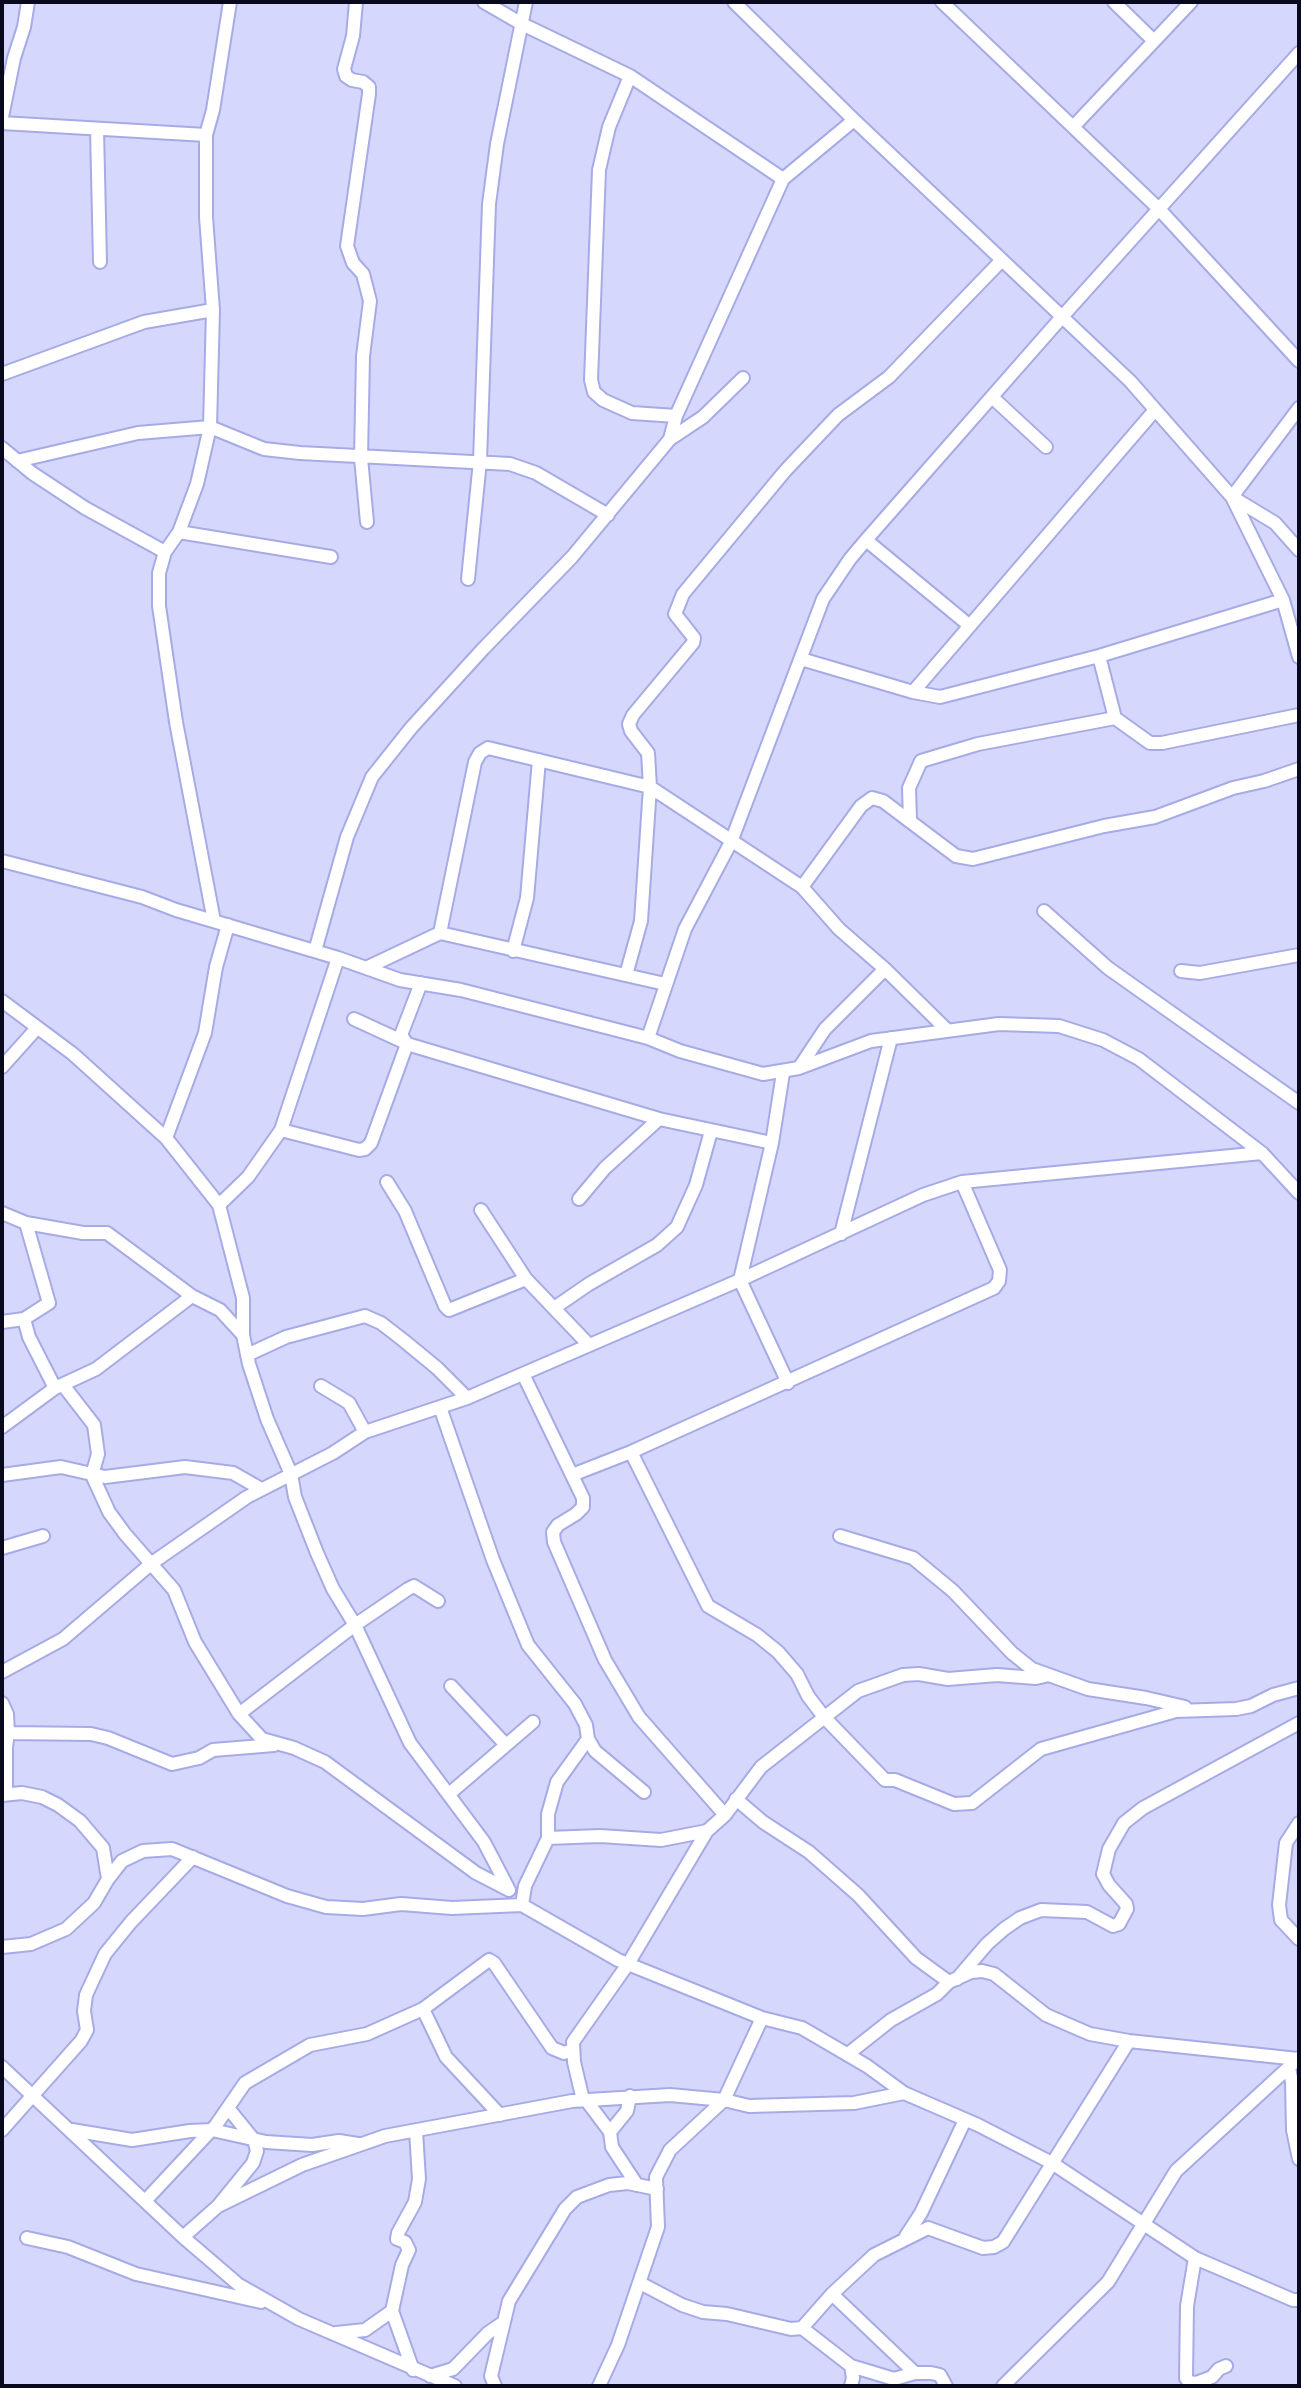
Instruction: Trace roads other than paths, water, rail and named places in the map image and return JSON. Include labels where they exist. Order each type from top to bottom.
[{"type":"street","points":[[2,117],[28,2]]},
{"type":"street","points":[[214,921],[176,722],[159,606],[159,573],[165,552],[179,532],[197,484],[210,427],[213,310],[206,217],[206,135],[213,110],[230,2]]},
{"type":"street","points":[[356,2],[353,36],[344,69],[346,76],[369,87],[347,246],[353,263],[363,274],[370,301],[363,356],[361,458],[367,522]]},
{"type":"street","points":[[484,2],[522,24],[630,76],[783,179]]},
{"type":"street","points":[[468,579],[480,461],[489,204],[497,144],[526,2]]},
{"type":"street","points":[[734,2],[1001,261],[1130,381],[1232,497],[1283,600],[1299,657]]},
{"type":"street","points":[[942,2],[1159,209],[1299,361]]},
{"type":"street","points":[[1114,2],[1154,41]]},
{"type":"street","points":[[1073,127],[1191,2]]},
{"type":"street","points":[[648,1038],[685,929],[731,842],[823,599],[866,540],[1299,53]]},
{"type":"street","points":[[630,76],[609,127],[599,170],[591,380],[594,392],[603,400],[632,413],[676,416]]},
{"type":"street","points":[[670,439],[676,416],[783,179],[854,120]]},
{"type":"street","points":[[2,123],[206,135]]},
{"type":"street","points":[[97,129],[100,262]]},
{"type":"street","points":[[626,975],[641,921],[650,787],[648,753],[629,724],[633,715],[693,643],[694,638],[675,614],[683,594],[785,471],[838,415],[889,377],[1001,261]]},
{"type":"street","points":[[2,374],[144,322],[213,310]]},
{"type":"street","points":[[315,951],[347,837],[372,777],[422,716],[572,557],[670,439],[703,417],[743,378]]},
{"type":"street","points":[[992,397],[1046,447]]},
{"type":"street","points":[[1232,497],[1299,408]]},
{"type":"street","points":[[913,692],[1155,410]]},
{"type":"street","points":[[17,461],[138,433],[210,427],[264,449],[361,458],[510,464],[536,473],[608,515]]},
{"type":"street","points":[[2,448],[85,508],[165,552]]},
{"type":"street","points":[[1232,497],[1275,523],[1299,550]]},
{"type":"street","points":[[179,532],[331,557]]},
{"type":"street","points":[[866,540],[970,626]]},
{"type":"street","points":[[801,659],[940,697],[1099,656],[1283,600]]},
{"type":"street","points":[[1099,656],[1115,718],[1150,743],[1299,715]]},
{"type":"street","points":[[910,820],[909,788],[921,761],[978,744],[1115,718]]},
{"type":"street","points":[[440,933],[475,762],[480,753],[488,748],[650,787],[802,887],[839,929],[947,1030]]},
{"type":"street","points":[[513,951],[527,898],[539,760]]},
{"type":"street","points":[[802,887],[861,806],[872,798],[883,801],[956,856],[973,859],[1104,826],[1155,817],[1233,788],[1299,769]]},
{"type":"street","points":[[2,861],[142,897],[400,980],[461,990],[648,1038],[680,1051],[763,1074],[783,1073],[871,1041],[999,1024],[1059,1026],[1103,1040],[1139,1059],[1262,1153],[1299,1193]]},
{"type":"street","points":[[1044,911],[1108,968],[1299,1103]]},
{"type":"street","points":[[166,1138],[205,1033],[216,967],[228,925]]},
{"type":"street","points":[[366,968],[440,933],[665,984]]},
{"type":"street","points":[[1181,971],[1200,973],[1299,955]]},
{"type":"street","points":[[219,1205],[248,1177],[281,1130],[338,958]]},
{"type":"street","points":[[799,1068],[825,1029],[885,969]]},
{"type":"street","points":[[281,1130],[359,1150],[371,1143],[405,1043],[401,1035],[421,983]]},
{"type":"street","points":[[2,1001],[73,1054],[166,1138],[219,1205],[243,1298],[243,1335],[247,1355],[267,1419],[291,1474],[295,1497],[322,1565],[355,1625],[410,1743],[484,1842],[518,1904],[628,1964],[762,2018],[802,2028],[848,2054],[904,2093],[1052,2163],[1195,2258],[1299,2300]]},
{"type":"street","points":[[354,1019],[405,1043],[659,1119],[772,1143]]},
{"type":"street","points":[[2,1067],[37,1028]]},
{"type":"street","points":[[841,1234],[891,1038]]},
{"type":"street","points":[[783,1073],[772,1143],[740,1280],[788,1383]]},
{"type":"street","points":[[579,1199],[605,1168],[659,1119]]},
{"type":"street","points":[[554,1308],[657,1245],[677,1227],[696,1185],[711,1131]]},
{"type":"street","points":[[2,1672],[63,1639],[152,1563],[261,1489],[333,1453],[365,1432],[467,1398],[740,1280],[923,1195],[962,1182],[1262,1153]]},
{"type":"street","points":[[387,1182],[405,1211],[449,1310],[526,1279]]},
{"type":"street","points":[[572,1475],[788,1383],[994,1288],[999,1281],[1000,1270],[962,1182]]},
{"type":"street","points":[[481,1210],[526,1279],[589,1345]]},
{"type":"street","points":[[2,1213],[26,1223],[83,1233],[107,1233],[192,1296],[220,1310],[243,1335]]},
{"type":"street","points":[[2,1322],[24,1319],[45,1307],[49,1297],[26,1223]]},
{"type":"street","points":[[2,1427],[59,1387],[96,1369],[192,1296]]},
{"type":"street","points":[[247,1355],[286,1337],[365,1316],[381,1323],[403,1340],[467,1398]]},
{"type":"street","points":[[24,1319],[29,1337],[59,1387],[94,1425],[98,1454],[92,1475],[109,1512],[174,1590],[195,1642],[239,1714],[262,1739],[275,1745]]},
{"type":"street","points":[[523,1374],[583,1498],[583,1507],[553,1532],[554,1542],[605,1660],[639,1717],[725,1815]]},
{"type":"street","points":[[321,1386],[349,1403],[365,1432]]},
{"type":"street","points":[[440,1407],[493,1560],[528,1645],[575,1704],[595,1751],[644,1792]]},
{"type":"street","points":[[631,1452],[708,1606],[757,1635],[778,1652],[797,1674],[824,1717],[885,1780],[895,1780],[963,1805],[985,1794],[1041,1749],[1176,1711],[1236,1709],[1299,1688]]},
{"type":"street","points":[[2,1475],[61,1467],[105,1477],[185,1467],[210,1468],[233,1473],[261,1489]]},
{"type":"street","points":[[2,1548],[43,1536]]},
{"type":"street","points":[[840,1536],[913,1558],[953,1591],[1012,1653],[1045,1676],[1088,1689],[1195,1710]]},
{"type":"street","points":[[239,1714],[355,1625],[414,1586],[438,1601]]},
{"type":"street","points":[[637,2185],[612,2147],[610,2132],[584,2100],[572,2050],[573,2042],[628,1964],[707,1831],[725,1815],[761,1767],[858,1691],[903,1675],[919,1674],[948,1679],[997,1675],[1019,1679],[1045,1676]]},
{"type":"street","points":[[451,1686],[506,1745]]},
{"type":"street","points":[[2,1703],[7,1714],[4,1794],[42,1797],[80,1821],[103,1848],[108,1879]]},
{"type":"street","points":[[449,1794],[533,1722]]},
{"type":"street","points":[[848,2054],[891,2020],[937,1994],[987,1944],[1020,1918],[1041,1910],[1087,1912],[1113,1926],[1119,1924],[1127,1909],[1126,1904],[1103,1874],[1109,1849],[1124,1823],[1143,1808],[1299,1723]]},
{"type":"street","points":[[5,1735],[91,1734],[172,1764],[199,1758],[213,1750],[275,1745],[294,1748],[325,1762],[476,1873],[509,1890]]},
{"type":"street","points":[[518,1904],[548,1838],[548,1814],[557,1782],[588,1739]]},
{"type":"street","points":[[736,1799],[763,1822],[809,1852],[858,1895],[916,1958],[953,1980]]},
{"type":"street","points":[[1299,1823],[1286,1843],[1279,1905],[1281,1920],[1299,1939]]},
{"type":"street","points":[[548,1838],[600,1836],[661,1840],[707,1831]]},
{"type":"street","points":[[2,1947],[31,1944],[66,1929],[94,1903],[122,1861],[143,1851],[172,1849],[287,1896],[326,1907],[363,1909],[401,1904],[452,1908],[518,1904]]},
{"type":"street","points":[[2,2130],[81,2041],[87,2030],[84,2011],[86,1995],[105,1954],[193,1857]]},
{"type":"street","points":[[146,2200],[212,2130],[245,2083],[310,2045],[367,2034],[423,2009],[489,1960],[552,2048],[564,2053],[572,2050]]},
{"type":"street","points":[[953,1980],[971,1972],[994,1974],[1046,2015],[1090,2034],[1295,2062]]},
{"type":"street","points":[[423,2009],[446,2057],[500,2115]]},
{"type":"street","points":[[599,2386],[618,2345],[658,2227],[656,2177],[670,2150],[724,2100],[762,2018]]},
{"type":"street","points":[[802,2328],[832,2294],[874,2255],[928,2228],[983,2248],[1003,2242],[1129,2041]]},
{"type":"street","points":[[1295,2062],[1292,2082],[1293,2130],[1299,2159]]},
{"type":"street","points":[[1003,2386],[1108,2282],[1176,2171],[1295,2062]]},
{"type":"street","points":[[2,2067],[183,2237],[239,2285],[329,2333],[455,2386]]},
{"type":"street","points":[[218,2206],[302,2165],[385,2136],[584,2100],[670,2095],[724,2100],[749,2106],[854,2103],[904,2093]]},
{"type":"street","points":[[610,2132],[627,2111],[630,2096]]},
{"type":"street","points":[[183,2237],[218,2206],[253,2163],[257,2151],[254,2140],[228,2108]]},
{"type":"street","points":[[904,2239],[921,2213],[965,2120]]},
{"type":"street","points":[[72,2130],[132,2140],[212,2130],[254,2140],[312,2145],[339,2141],[361,2145]]},
{"type":"street","points":[[413,2370],[392,2311],[402,2265],[409,2250],[405,2242],[397,2239],[398,2233],[415,2202],[419,2179],[416,2131]]},
{"type":"street","points":[[495,2386],[491,2376],[501,2341],[501,2324],[517,2284],[565,2209],[577,2197],[609,2185],[657,2189]]},
{"type":"street","points":[[27,2238],[68,2247],[136,2274],[268,2303]]},
{"type":"street","points":[[1195,2258],[1187,2306],[1186,2378],[1196,2383],[1212,2377],[1226,2366]]},
{"type":"street","points":[[640,2283],[682,2305],[703,2312],[727,2314],[791,2329],[802,2328],[851,2366],[894,2379],[915,2373],[940,2375],[946,2386]]},
{"type":"street","points":[[832,2294],[915,2373]]},
{"type":"street","points":[[329,2333],[365,2330],[392,2311]]},
{"type":"street","points":[[430,2376],[453,2369],[501,2324]]},
{"type":"street","points":[[851,2366],[851,2386]]}]
